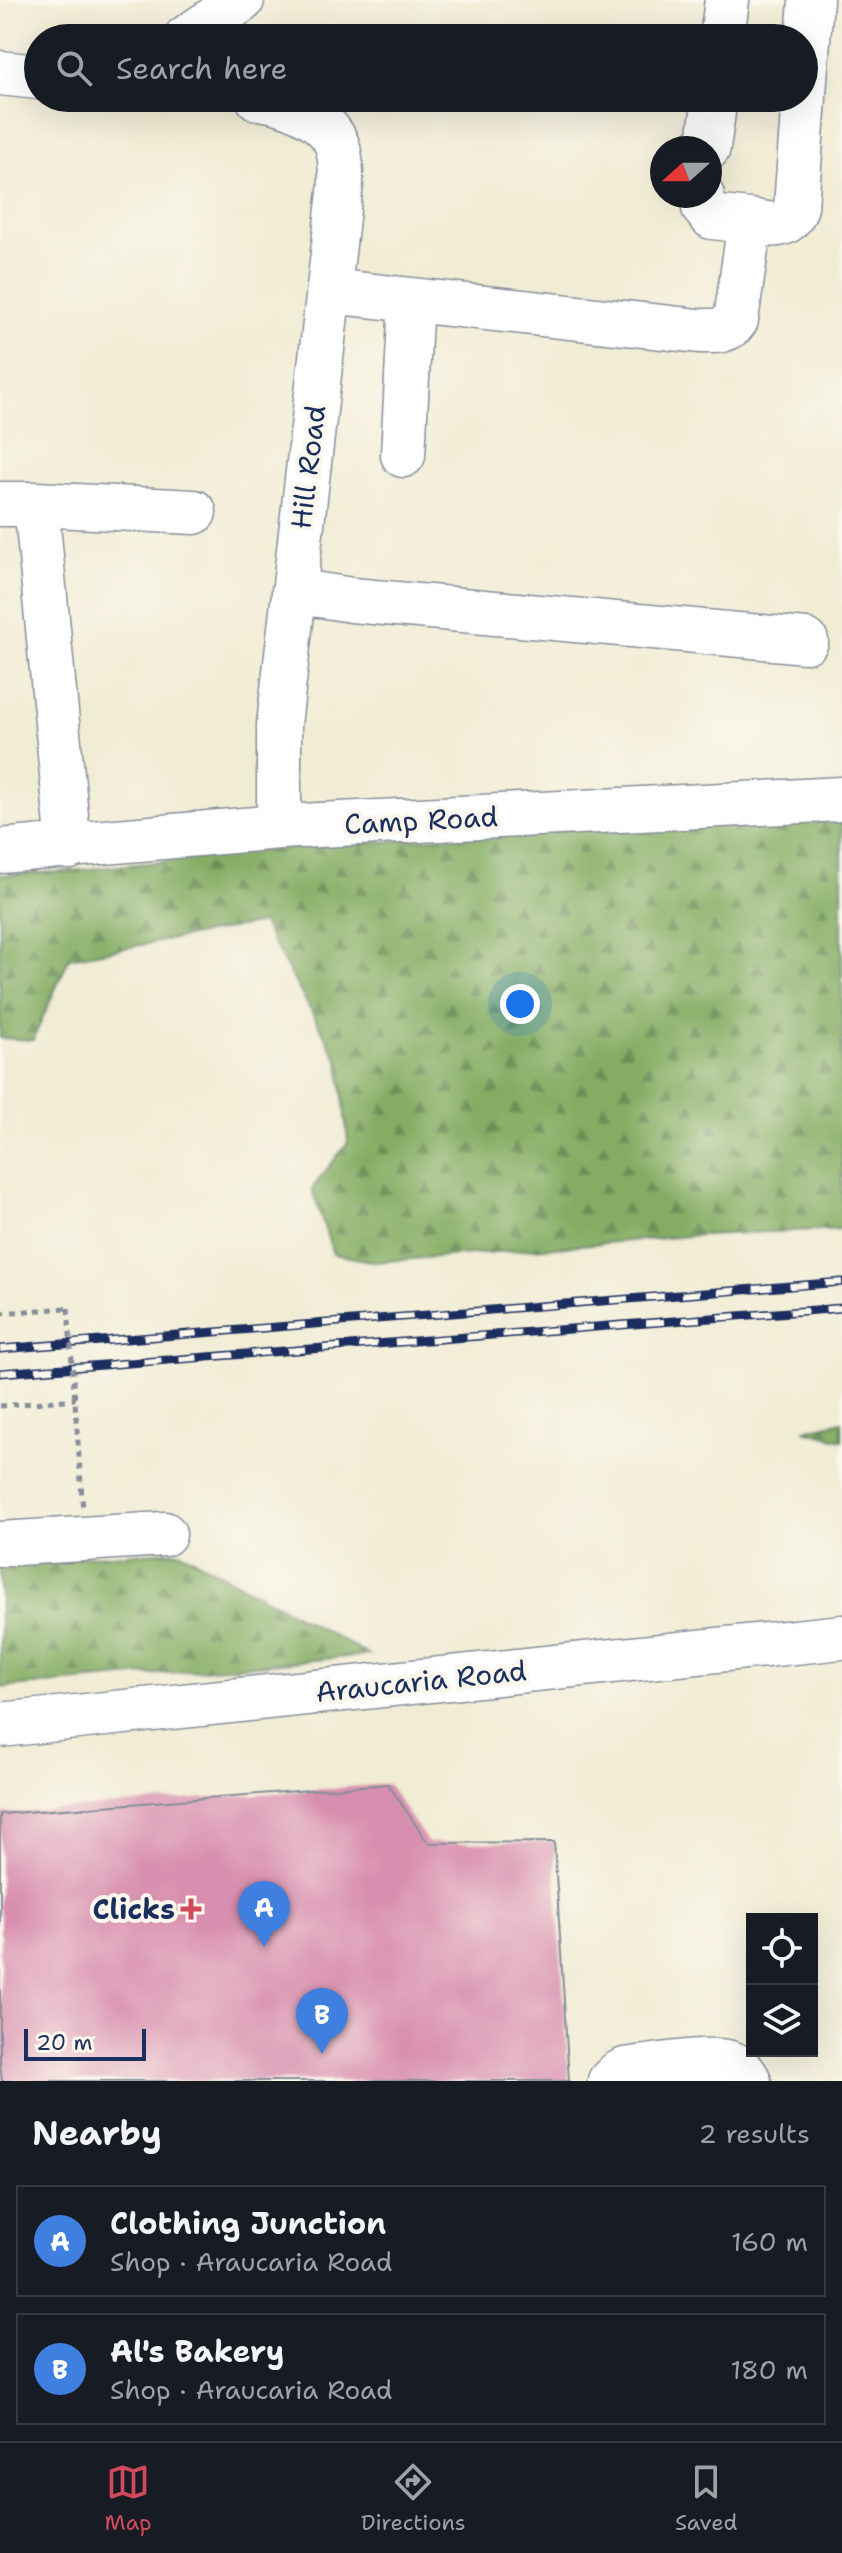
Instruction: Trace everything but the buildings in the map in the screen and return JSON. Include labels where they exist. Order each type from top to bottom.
[{"type":"street","points":[[207,24],[242,0]]},
{"type":"street","points":[[724,24],[727,0]]},
{"type":"street","points":[[809,24],[811,0]]},
{"type":"street","points":[[0,73],[24,76]]},
{"type":"street","name":"Hill Road","points":[[279,827],[279,725],[341,183],[341,163],[330,132],[303,112]]},
{"type":"street","points":[[710,136],[713,112]]},
{"type":"street","points":[[704,208],[712,217],[774,225],[786,223],[796,207],[803,112]]},
{"type":"street","points":[[329,291],[721,331],[736,320],[750,221]]},
{"type":"street","points":[[403,455],[411,300]]},
{"type":"street","points":[[69,847],[18,504],[194,512]]},
{"type":"street","points":[[294,591],[352,600],[806,641]]},
{"type":"street","name":"Camp Road","points":[[0,851],[279,827],[842,799]]},
{"type":"street","points":[[0,1544],[164,1534]]},
{"type":"street","name":"Araucaria Road","points":[[0,1725],[842,1637]]},
{"type":"street","points":[[610,2081],[625,2070],[726,2062],[742,2069],[749,2081]]},
{"type":"path","points":[[0,1313],[68,1308],[83,1510]]},
{"type":"path","points":[[0,1406],[75,1399]]},
{"type":"green space","points":[[842,818],[842,1229],[701,1235],[376,1262],[333,1254],[312,1189],[348,1142],[339,1061],[262,923],[69,958],[33,1040],[0,1038],[0,875],[61,872],[293,848],[557,829]]},
{"type":"green space","points":[[842,1421],[842,1440],[804,1430]]},
{"type":"green space","points":[[179,1551],[369,1655],[0,1688],[0,1561]]},
{"type":"railway","points":[[0,1349],[842,1282]]},
{"type":"railway","points":[[0,1373],[842,1308]]},
{"type":"place","name":"Clicks","points":[[191,1909]]},
{"type":"place","name":"Clothing Junction","points":[[264,1947]]},
{"type":"place","name":"Al's Bakery","points":[[322,2054]]}]
